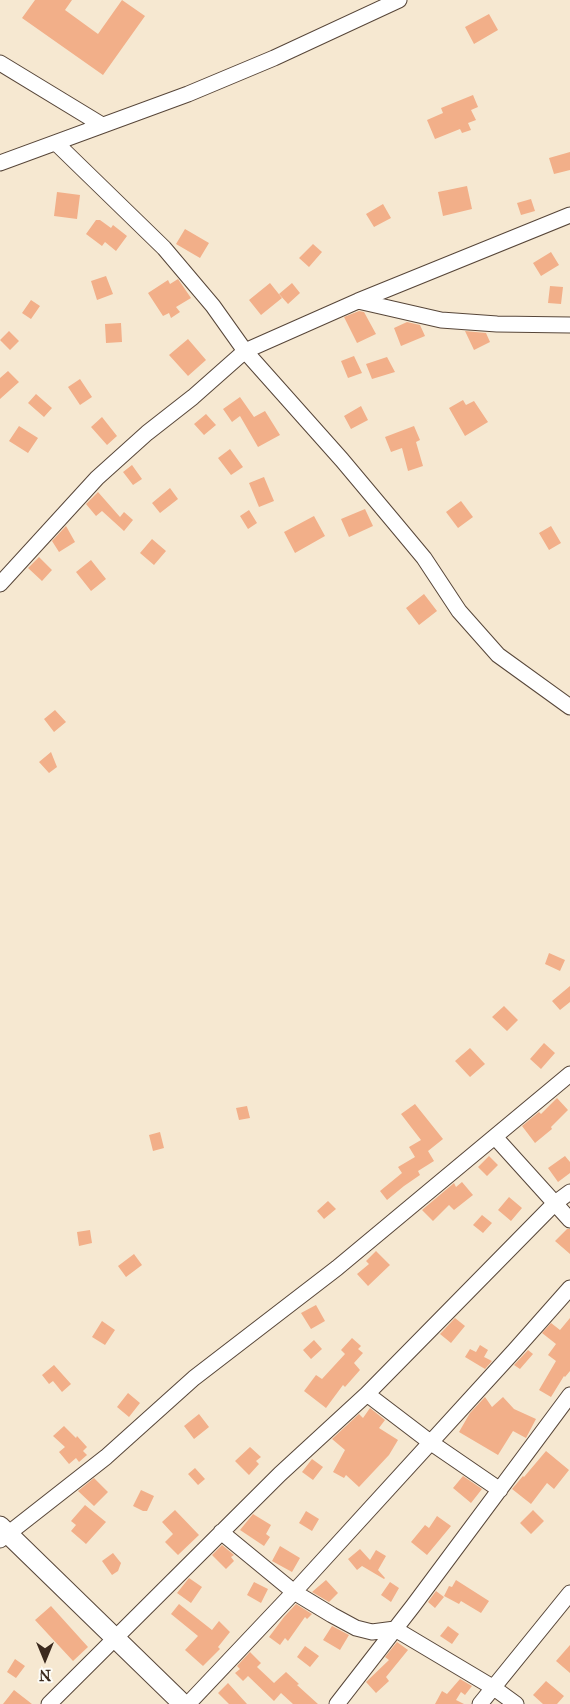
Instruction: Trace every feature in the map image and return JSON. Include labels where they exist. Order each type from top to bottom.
[{"type":"street","points":[[0,163],[188,94],[274,58],[399,0]]},
{"type":"street","points":[[0,63],[102,125]]},
{"type":"street","points":[[56,143],[164,248],[213,306],[246,351],[336,453],[424,558],[459,611],[498,655],[570,707]]},
{"type":"street","points":[[0,584],[97,478],[146,433],[193,397],[246,351],[358,302],[570,215]]},
{"type":"street","points":[[358,302],[441,320],[497,324],[570,325]]},
{"type":"street","points":[[183,1704],[116,1638],[2,1533],[106,1457],[194,1378],[337,1268],[570,1074]]},
{"type":"street","points":[[495,1137],[570,1220]]},
{"type":"street","points":[[49,1704],[280,1474],[367,1394],[555,1203],[570,1192]]},
{"type":"street","points":[[188,1704],[294,1592],[570,1288]]},
{"type":"street","points":[[367,1394],[430,1442],[500,1490]]},
{"type":"street","points":[[337,1704],[570,1396]]},
{"type":"street","points":[[221,1532],[294,1592],[356,1628],[372,1632],[395,1629],[494,1688],[516,1704]]},
{"type":"street","points":[[480,1704],[570,1593]]},
{"type":"building","points":[[35,0],[72,0],[65,10],[98,34],[122,0],[145,16],[103,75],[22,18]]},
{"type":"building","points":[[489,14],[498,30],[474,44],[465,27]]},
{"type":"building","points":[[473,95],[478,107],[471,110],[476,120],[468,123],[471,130],[462,133],[460,129],[435,139],[427,120],[443,113],[441,108]]},
{"type":"building","points":[[570,152],[570,170],[554,174],[549,158]]},
{"type":"building","points":[[467,186],[472,209],[443,216],[438,192]]},
{"type":"building","points":[[57,192],[80,195],[77,219],[54,216]]},
{"type":"building","points":[[531,199],[535,211],[521,215],[517,203]]},
{"type":"building","points":[[383,204],[391,218],[374,227],[366,214]]},
{"type":"building","points":[[96,220],[100,220],[111,228],[113,225],[127,236],[116,251],[105,242],[102,246],[86,234]]},
{"type":"building","points":[[185,229],[209,243],[200,258],[176,244]]},
{"type":"building","points":[[313,244],[322,252],[309,267],[299,258]]},
{"type":"building","points":[[551,252],[559,265],[541,276],[533,263]]},
{"type":"building","points":[[106,276],[113,294],[97,300],[91,281]]},
{"type":"building","points":[[178,279],[191,298],[176,307],[180,312],[171,318],[169,313],[163,316],[148,293],[168,280],[170,284]]},
{"type":"building","points":[[270,283],[282,298],[261,315],[249,300]]},
{"type":"building","points":[[292,283],[300,293],[288,304],[279,294]]},
{"type":"building","points":[[550,286],[563,287],[561,304],[548,303]]},
{"type":"building","points":[[31,300],[40,306],[31,319],[22,313]]},
{"type":"building","points":[[359,311],[364,312],[376,334],[357,343],[344,317]]},
{"type":"building","points":[[407,322],[420,325],[425,336],[401,346],[394,328]]},
{"type":"building","points":[[121,323],[122,342],[106,343],[105,324]]},
{"type":"building","points":[[9,331],[19,341],[10,350],[0,340]]},
{"type":"building","points":[[465,331],[486,333],[490,342],[474,350]]},
{"type":"building","points":[[188,339],[206,360],[188,376],[169,355]]},
{"type":"building","points":[[354,356],[362,373],[348,378],[341,361]]},
{"type":"building","points":[[387,357],[395,372],[372,379],[366,364]]},
{"type":"building","points":[[8,371],[19,382],[0,399],[0,378]]},
{"type":"building","points":[[80,379],[92,397],[80,405],[68,387]]},
{"type":"building","points":[[36,394],[52,408],[44,417],[28,403]]},
{"type":"building","points":[[240,397],[254,417],[265,411],[280,435],[258,447],[240,416],[232,422],[223,409]]},
{"type":"building","points":[[463,400],[466,405],[474,401],[488,422],[465,436],[449,408]]},
{"type":"building","points":[[361,406],[368,420],[351,429],[344,416]]},
{"type":"building","points":[[206,414],[216,425],[204,435],[194,424]]},
{"type":"building","points":[[102,417],[117,436],[107,445],[91,427]]},
{"type":"building","points":[[19,426],[38,438],[28,453],[9,441]]},
{"type":"building","points":[[414,426],[420,440],[416,442],[423,466],[408,471],[402,448],[391,452],[385,437]]},
{"type":"building","points":[[230,449],[243,467],[231,475],[218,458]]},
{"type":"building","points":[[132,465],[142,479],[133,485],[123,472]]},
{"type":"building","points":[[264,477],[274,501],[259,507],[249,483]]},
{"type":"building","points":[[170,488],[178,499],[160,513],[152,503]]},
{"type":"building","points":[[98,492],[120,517],[124,512],[133,520],[124,531],[102,511],[96,516],[86,504]]},
{"type":"building","points":[[461,501],[473,517],[458,528],[446,512]]},
{"type":"building","points":[[365,509],[373,526],[349,537],[341,519]]},
{"type":"building","points":[[249,510],[257,523],[248,529],[240,516]]},
{"type":"building","points":[[314,516],[325,536],[295,553],[284,532]]},
{"type":"building","points":[[66,526],[75,542],[59,552],[52,541]]},
{"type":"building","points":[[551,526],[561,543],[549,550],[539,533]]},
{"type":"building","points":[[152,539],[166,551],[154,565],[140,553]]},
{"type":"building","points":[[39,557],[52,570],[42,581],[28,568]]},
{"type":"building","points":[[91,560],[106,579],[91,591],[76,572]]},
{"type":"building","points":[[424,594],[437,611],[419,625],[406,608]]},
{"type":"building","points":[[55,710],[66,722],[54,732],[44,719]]},
{"type":"building","points":[[51,752],[57,767],[49,773],[39,762]]},
{"type":"building","points":[[549,953],[565,960],[560,971],[545,964]]},
{"type":"building","points":[[570,986],[570,1002],[560,1010],[552,1001]]},
{"type":"building","points":[[504,1006],[518,1020],[507,1031],[492,1017]]},
{"type":"building","points":[[544,1043],[555,1053],[541,1069],[530,1059]]},
{"type":"building","points":[[470,1048],[485,1064],[470,1077],[455,1061]]},
{"type":"building","points":[[557,1098],[568,1110],[551,1127],[552,1129],[535,1143],[522,1126],[539,1112],[541,1114]]},
{"type":"building","points":[[415,1104],[443,1139],[428,1151],[434,1161],[418,1171],[420,1175],[387,1200],[380,1191],[402,1173],[398,1167],[415,1157],[409,1147],[421,1140],[401,1114]]},
{"type":"building","points":[[247,1106],[250,1118],[239,1120],[236,1108]]},
{"type":"building","points":[[160,1132],[164,1148],[153,1151],[149,1135]]},
{"type":"building","points":[[489,1156],[498,1165],[487,1176],[478,1167]]},
{"type":"building","points":[[565,1156],[570,1162],[570,1173],[558,1182],[548,1168]]},
{"type":"building","points":[[462,1182],[473,1195],[454,1210],[449,1205],[433,1221],[422,1210],[454,1183],[456,1187]]},
{"type":"building","points":[[509,1197],[522,1208],[511,1221],[498,1210]]},
{"type":"building","points":[[328,1201],[336,1209],[324,1219],[317,1211]]},
{"type":"building","points":[[482,1215],[492,1223],[483,1233],[473,1225]]},
{"type":"building","points":[[567,1229],[570,1229],[570,1254],[555,1241]]},
{"type":"building","points":[[90,1230],[92,1243],[79,1246],[77,1232]]},
{"type":"building","points":[[376,1251],[390,1265],[368,1286],[357,1274],[369,1264],[366,1261]]},
{"type":"building","points":[[134,1254],[142,1265],[126,1277],[118,1266]]},
{"type":"building","points":[[316,1305],[325,1321],[311,1329],[301,1313]]},
{"type":"building","points":[[455,1318],[465,1326],[451,1343],[440,1334]]},
{"type":"building","points":[[570,1318],[570,1371],[564,1376],[551,1397],[539,1390],[556,1361],[548,1355],[556,1344],[542,1333],[551,1323],[560,1330]]},
{"type":"building","points":[[102,1321],[115,1330],[105,1345],[92,1337]]},
{"type":"building","points":[[352,1338],[361,1346],[358,1349],[363,1353],[354,1363],[360,1370],[345,1387],[343,1385],[326,1408],[304,1391],[316,1375],[322,1379],[345,1354],[341,1350]]},
{"type":"building","points":[[314,1340],[322,1349],[311,1359],[303,1350]]},
{"type":"building","points":[[480,1345],[488,1350],[484,1357],[492,1361],[485,1369],[465,1357],[470,1349],[476,1352]]},
{"type":"building","points":[[528,1350],[533,1354],[520,1369],[514,1365]]},
{"type":"building","points":[[54,1365],[71,1384],[62,1392],[53,1381],[49,1384],[42,1375]]},
{"type":"building","points":[[128,1393],[140,1403],[129,1417],[117,1407]]},
{"type":"building","points":[[485,1397],[492,1407],[503,1397],[514,1409],[536,1419],[526,1438],[513,1431],[498,1455],[459,1432],[470,1413]]},
{"type":"building","points":[[370,1408],[385,1420],[379,1428],[398,1440],[389,1455],[359,1487],[346,1475],[344,1478],[333,1472],[345,1450],[332,1439],[359,1414],[363,1418]]},
{"type":"building","points":[[199,1414],[209,1427],[194,1439],[184,1426]]},
{"type":"building","points":[[64,1426],[87,1447],[83,1451],[87,1455],[79,1462],[76,1458],[69,1464],[59,1452],[65,1447],[53,1436]]},
{"type":"building","points":[[250,1447],[261,1457],[256,1461],[259,1464],[249,1475],[235,1461]]},
{"type":"building","points":[[546,1451],[569,1470],[554,1489],[547,1483],[531,1504],[512,1489]]},
{"type":"building","points":[[312,1459],[323,1467],[313,1480],[302,1472]]},
{"type":"building","points":[[195,1468],[205,1479],[198,1485],[188,1474]]},
{"type":"building","points":[[463,1476],[482,1489],[471,1503],[453,1488]]},
{"type":"building","points":[[94,1478],[108,1492],[94,1506],[78,1491]]},
{"type":"building","points":[[141,1490],[154,1496],[147,1511],[133,1506]]},
{"type":"building","points":[[85,1505],[106,1522],[86,1544],[71,1531],[76,1525],[71,1521]]},
{"type":"building","points":[[175,1510],[199,1535],[178,1555],[165,1542],[173,1534],[162,1522]]},
{"type":"building","points":[[533,1510],[544,1521],[531,1534],[520,1523]]},
{"type":"building","points":[[306,1511],[319,1519],[312,1531],[299,1523]]},
{"type":"building","points":[[253,1514],[271,1525],[266,1534],[270,1537],[264,1546],[240,1530]]},
{"type":"building","points":[[437,1516],[451,1526],[427,1555],[411,1542],[425,1525],[429,1528]]},
{"type":"building","points":[[222,1545],[234,1555],[231,1557],[234,1561],[226,1569],[212,1555]]},
{"type":"building","points":[[280,1546],[300,1558],[292,1572],[272,1561]]},
{"type":"building","points":[[360,1549],[370,1560],[376,1550],[386,1556],[378,1570],[384,1579],[362,1566],[357,1570],[348,1559]]},
{"type":"building","points":[[113,1553],[121,1563],[118,1571],[112,1575],[102,1561]]},
{"type":"building","points":[[189,1578],[202,1587],[191,1603],[177,1593]]},
{"type":"building","points":[[326,1580],[338,1593],[329,1602],[312,1592]]},
{"type":"building","points":[[456,1580],[489,1601],[481,1613],[461,1601],[459,1604],[444,1596],[449,1586],[452,1587]]},
{"type":"building","points":[[254,1582],[268,1589],[261,1603],[247,1595]]},
{"type":"building","points":[[390,1582],[399,1588],[391,1602],[381,1595]]},
{"type":"building","points":[[436,1591],[444,1597],[435,1608],[428,1602]]},
{"type":"building","points":[[179,1604],[212,1630],[219,1621],[230,1632],[218,1647],[220,1649],[203,1666],[185,1650],[198,1636],[171,1614]]},
{"type":"building","points":[[296,1604],[312,1614],[307,1619],[305,1617],[288,1641],[285,1638],[280,1645],[269,1637]]},
{"type":"building","points":[[51,1606],[88,1647],[73,1661],[35,1620]]},
{"type":"building","points":[[332,1626],[349,1635],[340,1650],[323,1640]]},
{"type":"building","points":[[448,1626],[459,1634],[452,1644],[440,1636]]},
{"type":"building","points":[[397,1642],[408,1650],[386,1677],[389,1681],[376,1693],[366,1682],[389,1660],[385,1657]]},
{"type":"building","points":[[570,1645],[570,1673],[556,1661]]},
{"type":"building","points":[[305,1646],[319,1656],[310,1667],[297,1657]]},
{"type":"building","points":[[250,1652],[261,1663],[257,1667],[274,1683],[286,1672],[318,1704],[293,1704],[281,1693],[274,1701],[248,1676],[243,1681],[235,1673],[240,1669],[237,1666]]},
{"type":"building","points":[[15,1659],[25,1666],[16,1678],[7,1672]]},
{"type":"building","points":[[460,1679],[472,1686],[465,1695],[461,1692],[456,1700],[464,1704],[435,1704],[442,1691],[447,1694]]},
{"type":"building","points":[[546,1681],[564,1696],[557,1704],[543,1704],[533,1695]]},
{"type":"building","points":[[228,1683],[247,1704],[229,1704],[218,1693]]},
{"type":"building","points":[[14,1690],[32,1704],[3,1704]]}]
